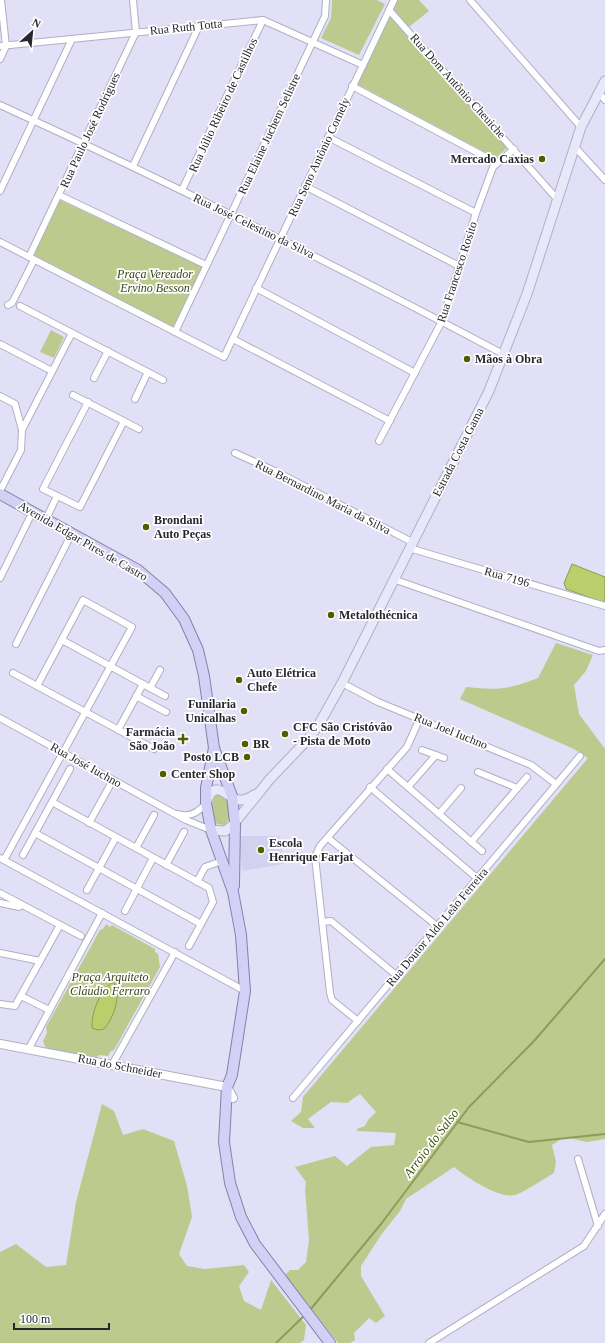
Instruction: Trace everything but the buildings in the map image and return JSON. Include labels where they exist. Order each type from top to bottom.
[{"type":"main road","name":"Estrada Costa Gama","points":[[235,822],[256,794],[314,732],[342,683],[410,545],[489,391],[505,354],[527,294],[581,127],[602,87]]},
{"type":"main road","name":"Avenida Edgar Pires de Castro","points":[[0,492],[138,570],[154,583],[176,606],[192,634],[198,650],[204,676],[214,748],[232,796],[235,822],[233,892]]},
{"type":"main road","name":"Avenida Edgar Pires de Castro","points":[[214,748],[206,788],[206,803],[211,830],[233,892],[241,935],[245,991],[232,1075],[233,1098],[227,1159]]},
{"type":"main road","points":[[206,803],[209,795],[217,790],[225,791],[241,800],[256,794]]},
{"type":"main road","points":[[211,830],[224,830],[235,822]]},
{"type":"main road","name":"Avenida Edgar Pires de Castro","points":[[232,1075],[227,1087],[224,1123],[230,1183],[241,1217],[255,1244],[330,1343]]},
{"type":"street","points":[[0,0],[3,46],[0,59]]},
{"type":"street","points":[[133,0],[136,32]]},
{"type":"street","name":"Rua Elaine Juchem Selistre","points":[[175,332],[325,16],[326,0]]},
{"type":"street","name":"Rua Seno Antônio Cornely","points":[[175,332],[224,357],[394,0]]},
{"type":"street","points":[[470,0],[581,127]]},
{"type":"street","name":"Rua Dom Antônio Cheuiche","points":[[389,10],[558,200]]},
{"type":"street","name":"Rua Ruth Totta","points":[[3,46],[263,20],[363,65]]},
{"type":"street","name":"Rua Júlio Ribeiro de Castilhos","points":[[182,190],[263,20]]},
{"type":"street","points":[[133,166],[199,26]]},
{"type":"street","name":"Rua Paulo José Rodrigues","points":[[8,305],[12,304],[59,195],[136,32]]},
{"type":"street","points":[[0,191],[72,39]]},
{"type":"street","points":[[352,86],[497,163]]},
{"type":"street","points":[[602,87],[605,100]]},
{"type":"street","name":"Rua José Celestino da Silva","points":[[0,105],[133,166],[280,238],[505,354]]},
{"type":"street","points":[[328,137],[476,213]]},
{"type":"street","points":[[574,146],[605,180]]},
{"type":"street","name":"Rua Francesco Rosito","points":[[379,441],[442,321],[476,213],[493,167],[514,149]]},
{"type":"street","points":[[305,186],[459,266]]},
{"type":"street","points":[[59,195],[206,265]]},
{"type":"street","points":[[0,242],[175,332]]},
{"type":"street","points":[[256,288],[415,373]]},
{"type":"street","points":[[20,306],[163,380]]},
{"type":"street","points":[[22,430],[72,333]]},
{"type":"street","points":[[233,339],[390,421]]},
{"type":"street","points":[[0,344],[52,371]]},
{"type":"street","points":[[94,378],[108,352]]},
{"type":"street","points":[[135,399],[148,372]]},
{"type":"street","points":[[73,395],[139,429]]},
{"type":"street","points":[[0,396],[15,404],[22,430],[21,450],[0,492]]},
{"type":"street","points":[[88,402],[43,489],[80,507],[124,421]]},
{"type":"street","name":"Rua Bernardino Maria da Silva","points":[[235,453],[277,472],[410,545]]},
{"type":"street","points":[[46,518],[57,496]]},
{"type":"street","points":[[0,578],[33,511]]},
{"type":"street","points":[[16,644],[72,533]]},
{"type":"street","name":"Rua 7196","points":[[410,545],[605,606]]},
{"type":"street","points":[[393,579],[565,640],[599,651],[605,650]]},
{"type":"street","points":[[37,686],[83,600],[132,627],[86,712],[2,858],[245,991]]},
{"type":"street","points":[[62,640],[165,696]]},
{"type":"street","points":[[150,688],[160,670]]},
{"type":"street","points":[[12,673],[154,749]]},
{"type":"street","name":"Rua Joel Iuchno","points":[[342,683],[378,702],[531,764],[556,784]]},
{"type":"street","points":[[118,730],[143,684]]},
{"type":"street","points":[[136,696],[166,712]]},
{"type":"street","name":"Rua José Iuchno","points":[[0,718],[198,826],[211,830]]},
{"type":"street","points":[[358,1021],[332,1000],[315,857],[320,846],[370,787],[407,747],[420,718]]},
{"type":"street","points":[[422,750],[444,758]]},
{"type":"street","points":[[408,787],[436,755]]},
{"type":"street","name":"Rua Doutor Aldo Leão Ferreira","points":[[293,1098],[580,756]]},
{"type":"street","points":[[23,855],[70,769]]},
{"type":"street","points":[[387,769],[482,851]]},
{"type":"street","points":[[478,772],[517,788]]},
{"type":"street","points":[[471,842],[527,776]]},
{"type":"street","points":[[89,823],[113,780]]},
{"type":"street","points":[[370,787],[477,878]]},
{"type":"street","points":[[439,814],[461,788]]},
{"type":"street","points":[[52,802],[209,888],[213,902],[189,946]]},
{"type":"street","name":"Rua José Iuchno","points":[[173,812],[189,815],[201,809],[206,803]]},
{"type":"street","points":[[136,848],[154,815]]},
{"type":"street","points":[[166,865],[184,832]]},
{"type":"street","points":[[35,833],[201,924]]},
{"type":"street","points":[[87,890],[116,837]]},
{"type":"street","points":[[328,838],[437,926]]},
{"type":"street","points":[[125,911],[153,858]]},
{"type":"street","points":[[197,882],[205,867],[222,861]]},
{"type":"street","points":[[1,895],[81,936]]},
{"type":"street","points":[[0,904],[19,907],[20,904]]},
{"type":"street","points":[[28,1050],[102,913]]},
{"type":"street","points":[[322,922],[331,921],[396,975]]},
{"type":"street","points":[[0,1004],[15,1006],[60,925]]},
{"type":"street","points":[[112,1065],[174,952]]},
{"type":"street","points":[[0,953],[40,961]]},
{"type":"street","points":[[21,996],[49,1010]]},
{"type":"street","name":"Rua do Schneider","points":[[0,1044],[227,1087]]},
{"type":"street","points":[[227,1087],[233,1098]]},
{"type":"street","points":[[578,1159],[598,1226]]},
{"type":"street","points":[[429,1343],[584,1246],[605,1214]]},
{"type":"shaded area","points":[[572,564],[605,577],[605,603],[566,589],[564,583]]},
{"type":"shaded area","name":"Escola Henrique Farjat","points":[[239,836],[280,836],[284,864],[242,871]]},
{"type":"shaded area","points":[[111,983],[114,983],[117,994],[117,1001],[113,1013],[104,1029],[98,1030],[92,1028],[94,1010],[99,998]]},
{"type":"green space","points":[[332,0],[377,0],[385,4],[359,55],[321,38],[331,18]]},
{"type":"green space","points":[[397,0],[419,0],[429,11],[409,27],[393,8]]},
{"type":"green space","points":[[389,16],[508,147],[496,158],[357,84]]},
{"type":"green space","name":"Praça Vereador Ervino Besson","points":[[60,200],[202,267],[173,327],[34,255]]},
{"type":"green space","points":[[51,330],[64,337],[54,358],[40,352]]},
{"type":"green space","points":[[556,643],[593,655],[586,671],[574,685],[579,714],[605,749],[605,1139],[587,1142],[565,1137],[552,1145],[556,1162],[554,1173],[530,1188],[515,1195],[500,1194],[492,1191],[466,1176],[454,1167],[406,1199],[400,1211],[381,1235],[361,1266],[361,1276],[385,1316],[376,1323],[369,1318],[354,1333],[355,1340],[350,1343],[338,1343],[285,1275],[290,1270],[298,1270],[306,1262],[309,1240],[305,1189],[306,1182],[295,1167],[335,1156],[347,1166],[371,1147],[394,1145],[396,1133],[357,1131],[357,1129],[365,1126],[368,1120],[376,1112],[360,1094],[347,1103],[331,1102],[308,1119],[315,1128],[303,1128],[291,1121],[301,1112],[303,1097],[588,758],[574,749],[460,699],[466,687],[495,689],[518,685],[538,678]]},
{"type":"green space","points":[[220,795],[227,801],[229,807],[229,820],[224,825],[217,824],[212,809],[214,797]]},
{"type":"green space","name":"Praça Arquiteto Cláudio Ferraro","points":[[106,924],[110,927],[112,925],[155,949],[155,952],[158,954],[160,967],[114,1050],[111,1051],[108,1056],[99,1055],[97,1057],[46,1049],[43,1041],[47,1033],[46,1027],[100,930],[103,929]]},
{"type":"green space","points":[[102,1104],[114,1111],[123,1135],[143,1129],[174,1141],[187,1186],[192,1217],[179,1254],[187,1266],[205,1269],[244,1265],[249,1272],[239,1286],[244,1301],[261,1310],[271,1280],[306,1325],[304,1340],[300,1343],[0,1343],[0,1252],[16,1244],[46,1267],[66,1265],[76,1202]]},
{"type":"waterway","name":"Arroio do Salso","points":[[310,1310],[381,1224],[469,1107],[534,1041],[605,959]]},
{"type":"waterway","points":[[457,1122],[529,1142],[605,1134]]},
{"type":"waterway","name":"Arroio do Salso","points":[[276,1343],[305,1315]]},
{"type":"place","name":"Mercado Caxias","points":[[542,159]]},
{"type":"place","name":"Mãos à Obra","points":[[467,359]]},
{"type":"place","name":"Brondani Auto Peças","points":[[146,527]]},
{"type":"place","name":"Metalothécnica","points":[[331,615]]},
{"type":"place","name":"Auto Elétrica Chefe","points":[[239,680]]},
{"type":"place","name":"Funilaria Unicalhas","points":[[244,711]]},
{"type":"place","name":"CFC São Cristóvão - Pista de Moto","points":[[285,734]]},
{"type":"place","name":"Farmácia São João","points":[[183,739]]},
{"type":"place","name":"BR","points":[[245,744]]},
{"type":"place","name":"Posto LCB","points":[[247,757]]},
{"type":"place","name":"Center Shop","points":[[163,774]]},
{"type":"place","name":"Escola Henrique Farjat","points":[[261,850]]}]
